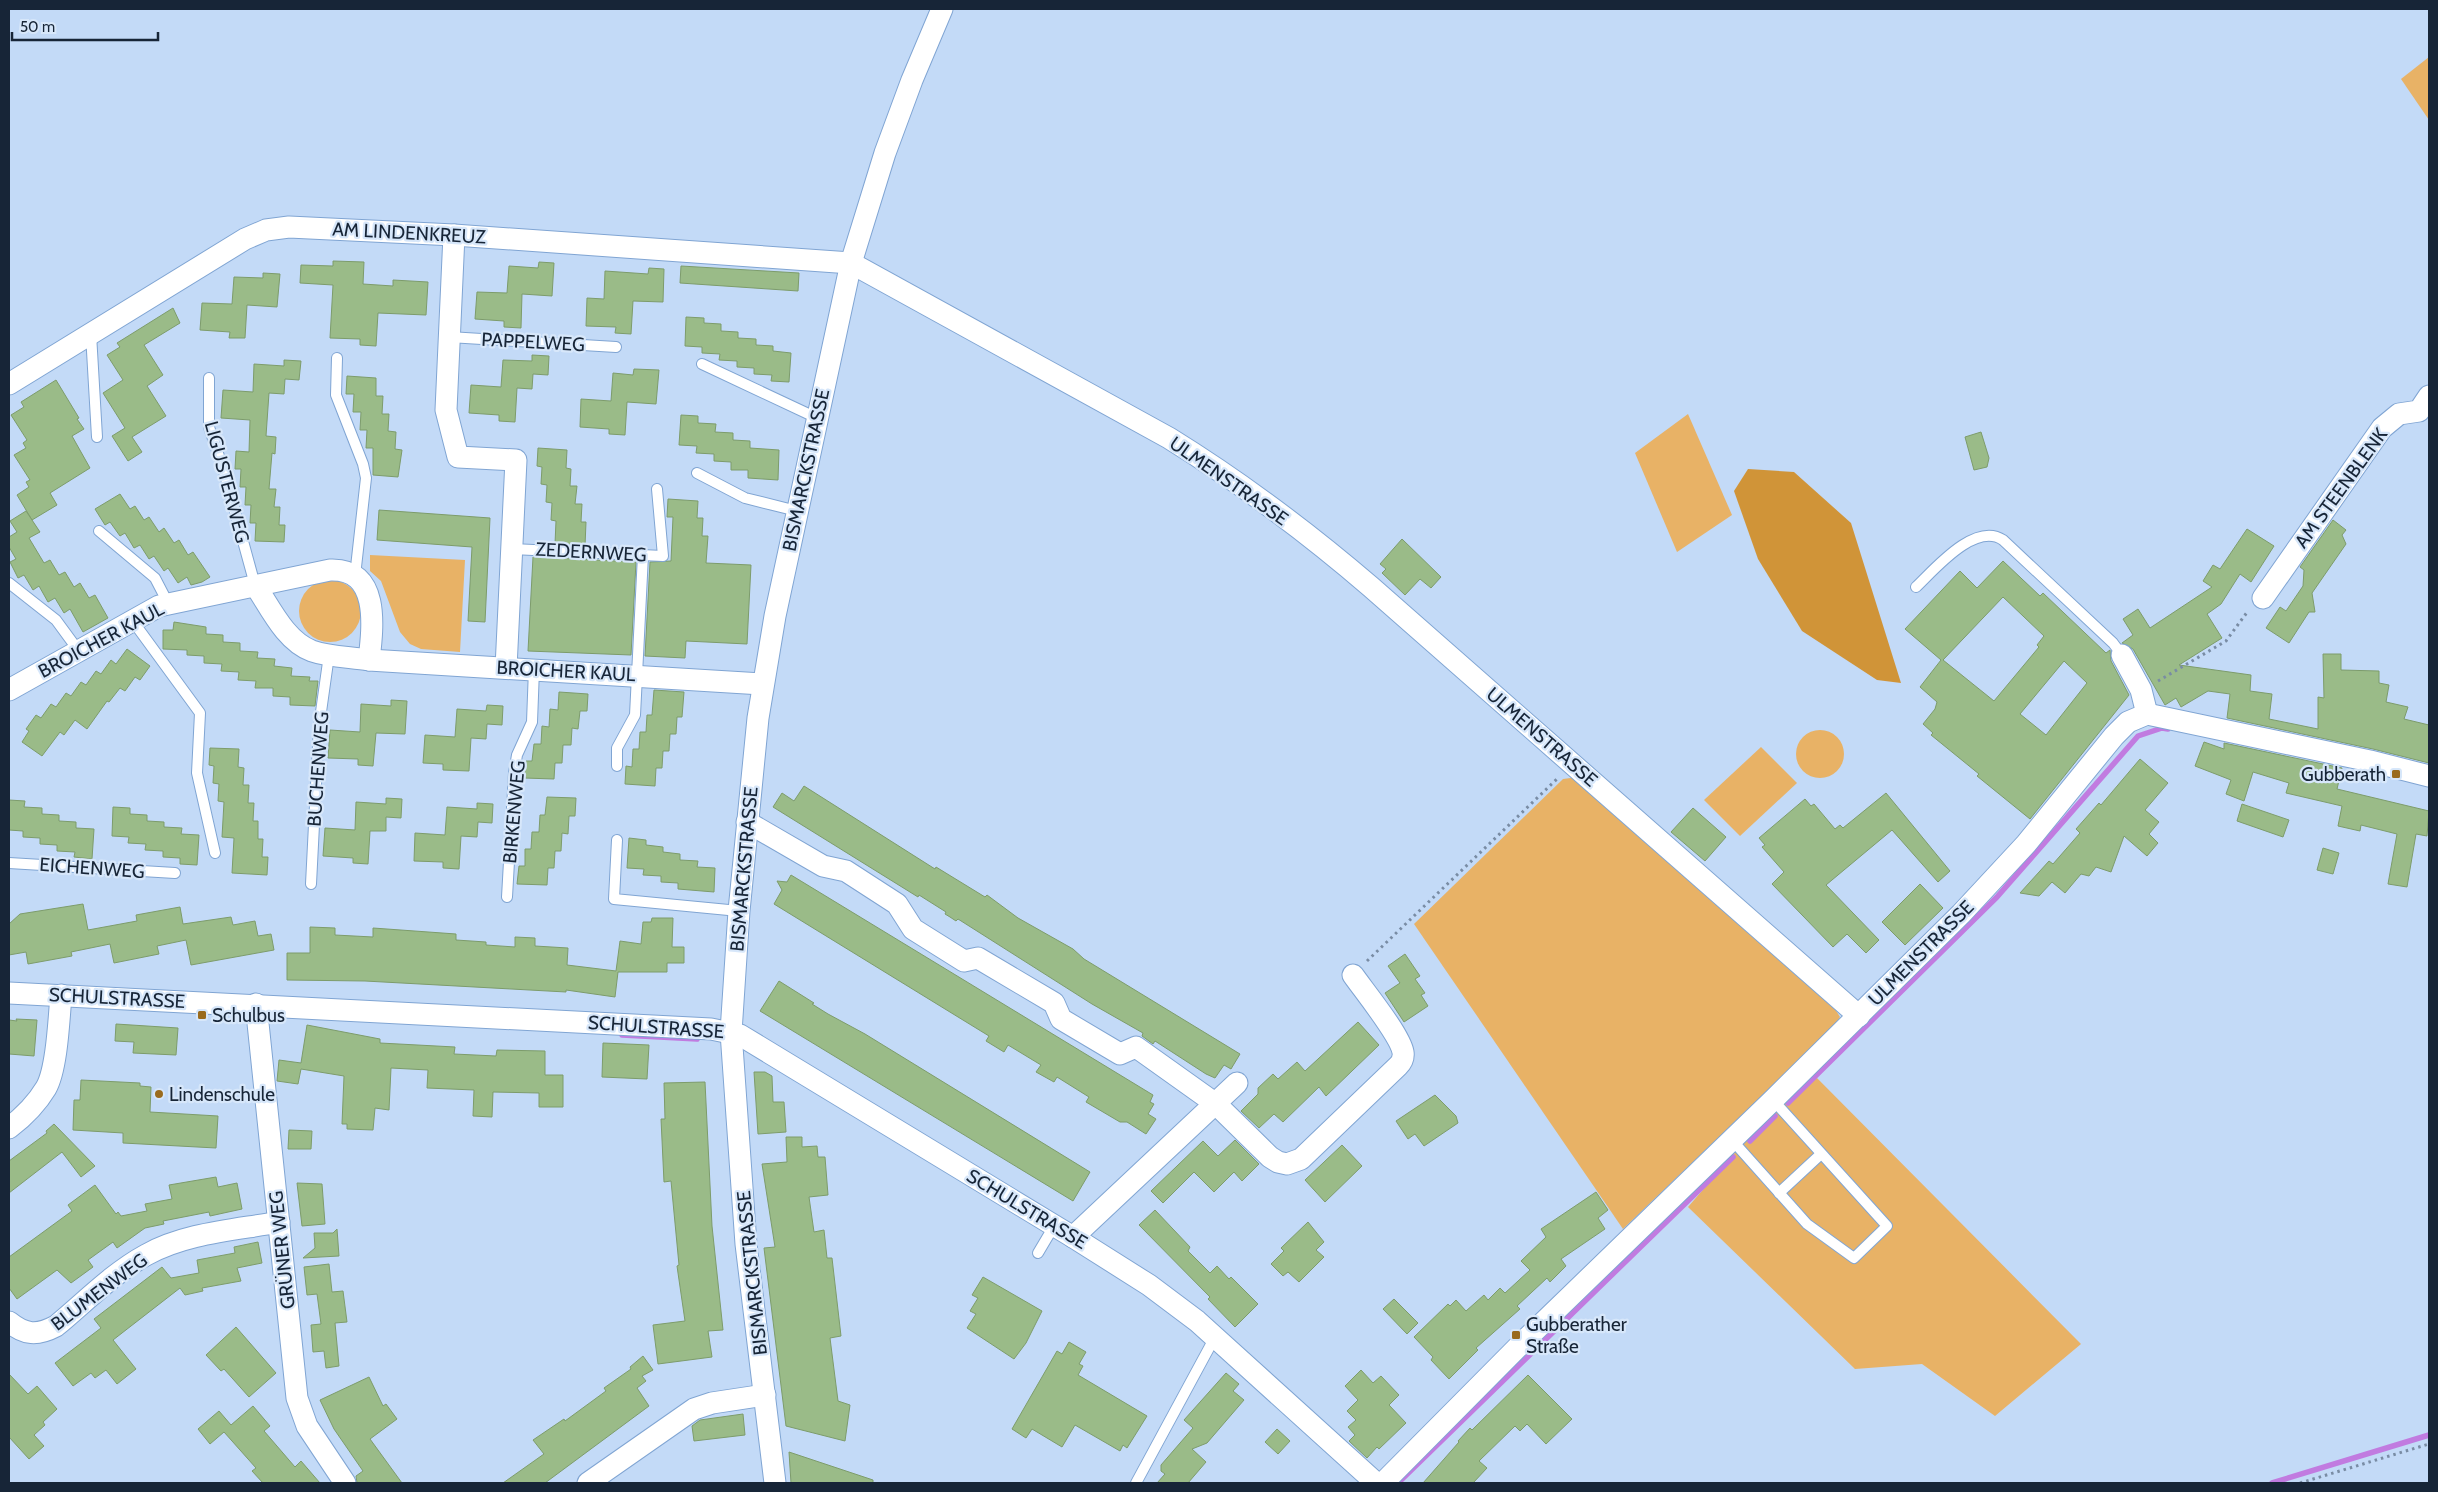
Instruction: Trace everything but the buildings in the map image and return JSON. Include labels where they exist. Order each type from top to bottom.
[{"type":"street","name":"BISMARCKSTRASSE","points":[[775,1483],[746,1244],[731,1032],[739,911],[762,684],[797,511],[851,263],[885,154],[912,80],[942,9]]},
{"type":"street","name":"AM LINDENKREUZ","points":[[9,384],[245,239],[266,230],[289,227],[454,235],[851,263]]},
{"type":"street","points":[[454,235],[446,410],[458,457],[516,460],[506,668]]},
{"type":"street","name":"ULMENSTRASSE","points":[[851,263],[1150,427],[1208,462],[1344,564],[1859,1016],[1996,876],[2114,736],[2128,722],[2147,714]]},
{"type":"street","name":"AM STEENBLENK","points":[[2264,598],[2379,432],[2399,414],[2419,411],[2429,396]]},
{"type":"street","name":"BROICHER KAUL","points":[[9,690],[132,620],[168,603],[330,570],[346,571],[355,576]]},
{"type":"street","points":[[355,576],[364,588],[372,610],[373,630],[369,660]]},
{"type":"street","name":"BROICHER KAUL","points":[[255,585],[285,630],[295,641],[311,650],[329,655],[369,660],[762,684]]},
{"type":"street","points":[[2122,655],[2141,690],[2147,714],[2377,762],[2429,776]]},
{"type":"street","points":[[747,822],[823,866],[846,870],[897,904],[913,929],[964,961],[978,958],[1054,1003],[1061,1020],[1120,1054],[1136,1047],[1216,1104],[1270,1157],[1278,1162],[1287,1164],[1297,1161],[1319,1143],[1398,1066],[1403,1056],[1398,1039],[1354,975]]},
{"type":"street","name":"SCHULSTRASSE","points":[[9,993],[701,1028],[731,1032],[764,1048],[1073,1236],[1166,1297],[1215,1338],[1376,1483]]},
{"type":"street","points":[[9,1128],[20,1119],[47,1087],[57,1045],[61,995]]},
{"type":"street","name":"GRÜNER WEG","points":[[256,1004],[299,1408],[309,1431],[345,1483]]},
{"type":"street","points":[[1382,1483],[1522,1343],[1859,1016]]},
{"type":"street","points":[[1073,1236],[1237,1083]]},
{"type":"street","name":"BLUMENWEG","points":[[9,1322],[19,1330],[30,1334],[42,1334],[56,1326],[128,1267],[145,1255],[166,1245],[191,1238],[279,1222]]},
{"type":"street","points":[[588,1483],[694,1409],[712,1403],[765,1395]]},
{"type":"lane","points":[[91,333],[97,437]]},
{"type":"lane","name":"PAPPELWEG","points":[[449,337],[616,347]]},
{"type":"lane","points":[[337,358],[336,395],[363,464],[366,478],[355,576]]},
{"type":"lane","points":[[702,364],[817,418]]},
{"type":"lane","name":"LIGUSTERWEG","points":[[208,378],[209,427],[223,468],[255,585]]},
{"type":"lane","points":[[697,473],[745,498],[797,511]]},
{"type":"lane","name":"ZEDERNWEG","points":[[512,549],[663,556],[657,489]]},
{"type":"lane","points":[[99,531],[155,578],[168,603]]},
{"type":"lane","points":[[1916,587],[1954,550],[1984,536],[1994,536],[2003,540],[2113,644],[2122,655]]},
{"type":"lane","points":[[616,766],[617,748],[635,715],[643,555]]},
{"type":"lane","points":[[9,583],[56,620],[78,650]]},
{"type":"lane","points":[[132,620],[200,713],[198,773],[215,853]]},
{"type":"lane","name":"BUCHENWEG","points":[[311,884],[319,726],[329,655]]},
{"type":"lane","name":"BIRKENWEG","points":[[507,897],[514,773],[517,755],[532,722],[534,669]]},
{"type":"lane","points":[[618,840],[614,899],[739,911]]},
{"type":"lane","name":"EICHENWEG","points":[[9,863],[175,873]]},
{"type":"lane","points":[[1732,1140],[1808,1224],[1854,1258],[1887,1226],[1774,1100]]},
{"type":"lane","points":[[1779,1193],[1821,1154]]},
{"type":"lane","points":[[1038,1253],[1054,1226]]},
{"type":"lane","points":[[1136,1483],[1215,1338]]},
{"type":"path","points":[[2147,714],[2152,684],[2226,641],[2250,610],[2264,598]]},
{"type":"path","points":[[1354,975],[1572,764]]},
{"type":"path","points":[[2300,1483],[2429,1444]]},
{"type":"shaded area","points":[[2429,57],[2429,120],[2401,79]]},
{"type":"shaded area","points":[[1688,414],[1732,515],[1677,552],[1635,453]]},
{"type":"shaded area","points":[[1748,469],[1794,472],[1851,523],[1901,683],[1877,680],[1802,631],[1758,559],[1734,491]]},
{"type":"shaded area","points":[[370,555],[465,560],[460,652],[421,649],[410,644],[400,632],[381,581],[370,571]]},
{"type":"shaded area","points":[[330,580],[342,582],[352,589],[359,599],[361,611],[359,623],[352,633],[342,640],[330,642],[318,640],[308,633],[301,623],[299,611],[301,599],[308,589],[318,582]]},
{"type":"shaded area","points":[[1820,730],[1829,732],[1837,737],[1842,745],[1844,754],[1842,763],[1837,771],[1829,776],[1820,778],[1811,776],[1803,771],[1798,763],[1796,754],[1798,745],[1803,737],[1811,732]]},
{"type":"shaded area","points":[[1761,747],[1797,783],[1740,836],[1704,800]]},
{"type":"shaded area","points":[[1578,777],[1829,999],[1840,1017],[1831,1030],[1623,1229],[1414,924],[1563,779]]},
{"type":"shaded area","points":[[1813,1074],[2081,1344],[1995,1416],[1922,1364],[1855,1369],[1688,1207],[1739,1148]]},
{"type":"waterway","points":[[1788,1103],[1997,897],[2138,736],[2162,728],[2168,729]]},
{"type":"waterway","points":[[622,1035],[697,1039]]},
{"type":"waterway","points":[[1750,1141],[1775,1116]]},
{"type":"waterway","points":[[1398,1483],[1733,1157]]},
{"type":"waterway","points":[[2272,1483],[2429,1435]]},
{"type":"place","name":"Gubberath","points":[[2396,774]]},
{"type":"place","name":"Schulbus","points":[[202,1015]]},
{"type":"place","name":"Lindenschule","points":[[159,1094]]},
{"type":"place","name":"Gubberather Straße","points":[[1516,1335]]}]
